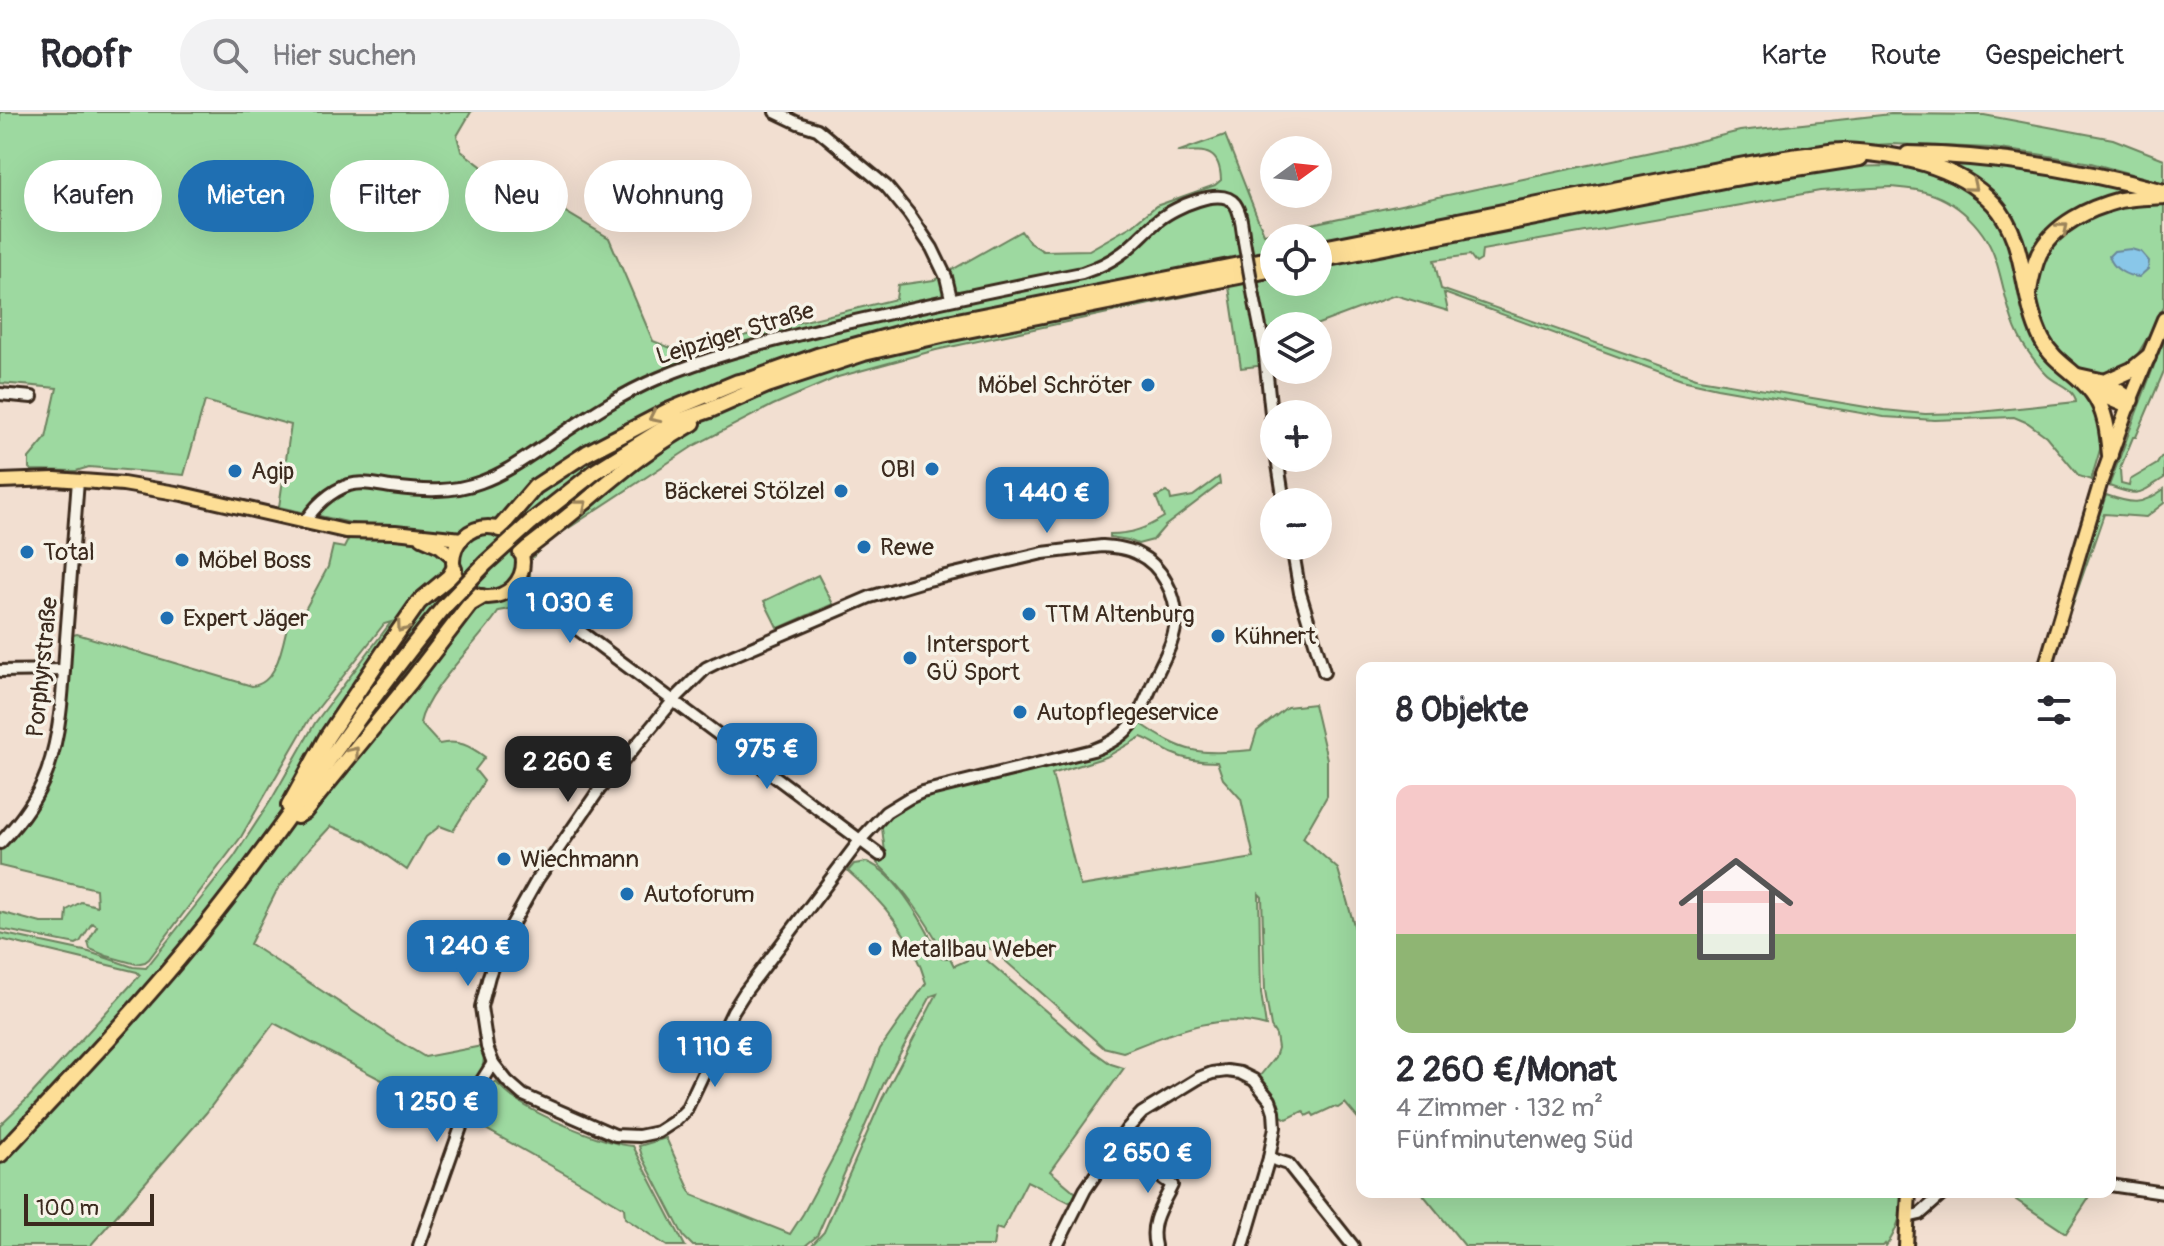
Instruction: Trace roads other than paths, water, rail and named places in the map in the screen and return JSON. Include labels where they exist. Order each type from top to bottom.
[{"type":"highway","points":[[1332,246],[1751,164],[1839,151],[1908,160],[1945,169],[1961,177],[1994,204],[2012,232],[2018,247],[2029,306],[2042,341],[2098,401],[2107,425],[2110,455]]},
{"type":"highway","points":[[1332,257],[1734,178],[1872,155],[2003,159],[2107,177],[2164,194]]},
{"type":"highway","points":[[2028,295],[2039,255],[2059,230],[2080,215],[2121,200],[2164,194]]},
{"type":"highway","points":[[0,1155],[145,997],[214,915],[281,829],[394,669],[444,607],[530,523],[596,471],[684,414],[753,379],[817,356],[912,330],[1260,261]]},
{"type":"highway","points":[[673,423],[767,385],[864,353],[1260,272]]},
{"type":"highway","points":[[2105,382],[2132,370],[2148,357]]},
{"type":"highway","points":[[2074,375],[2105,382],[2129,403]]},
{"type":"highway","points":[[499,529],[535,487],[587,453],[668,411],[738,382],[753,379]]},
{"type":"highway","points":[[2091,390],[2129,403]]},
{"type":"highway","points":[[521,553],[628,466],[710,410]]},
{"type":"highway","points":[[281,829],[293,796],[338,720],[419,602],[449,577],[454,563]]},
{"type":"highway","points":[[281,829],[305,811],[470,604],[482,597]]},
{"type":"main road","points":[[2047,662],[2101,481],[2164,319]]},
{"type":"main road","points":[[0,481],[78,480],[173,492],[345,531],[462,539]]},
{"type":"main road","points":[[411,534],[440,546],[454,563],[461,584],[482,597],[505,593],[520,576],[523,564],[521,553],[511,536],[491,528],[475,530],[462,539],[454,563]]},
{"type":"main road","points":[[1906,1246],[1909,1198]]},
{"type":"street","points":[[775,112],[817,129],[886,186],[932,248],[946,277],[951,298]]},
{"type":"street","name":"Leipziger Straße","points":[[304,523],[314,508],[350,485],[360,483],[429,491],[463,488],[489,479],[610,402],[657,378],[699,362],[754,345],[951,298],[1100,267],[1125,251],[1161,217],[1190,203],[1214,197],[1234,203],[1241,220],[1264,347],[1270,400]]},
{"type":"street","points":[[0,394],[32,397]]},
{"type":"street","name":"Porphyrstraße","points":[[0,843],[26,811],[46,775],[54,751],[60,720],[78,480]]},
{"type":"street","points":[[1102,546],[1120,548],[1137,553],[1158,571],[1174,602],[1176,619],[1173,635],[1138,716],[1120,738],[1093,750],[922,792],[886,812],[861,839],[745,992],[686,1110],[658,1132],[639,1136],[615,1135],[523,1095],[493,1063],[487,1047],[481,1007],[500,946],[537,880],[599,790],[673,701],[706,668],[870,597],[1043,553],[1102,546]]},
{"type":"street","points":[[1294,560],[1300,593],[1324,672]]},
{"type":"street","points":[[520,576],[524,585],[553,611],[880,855]]},
{"type":"street","points":[[505,593],[518,594],[553,611]]},
{"type":"street","points":[[0,671],[64,670]]},
{"type":"street","points":[[419,1246],[472,1096],[493,1063]]},
{"type":"street","points":[[1057,1246],[1085,1190],[1127,1129],[1142,1113],[1199,1078],[1227,1071],[1254,1080],[1270,1100],[1274,1112],[1275,1127],[1269,1158],[1243,1246]]},
{"type":"street","points":[[1116,1146],[1172,1185],[1153,1225],[1155,1246]]},
{"type":"street","points":[[1269,1158],[1288,1164],[1353,1246]]},
{"type":"street","points":[[2116,1186],[2164,1193]]},
{"type":"street","points":[[1907,1217],[1920,1214],[1938,1198]]},
{"type":"water","points":[[2131,249],[2141,252],[2149,261],[2148,269],[2139,277],[2121,271],[2109,256],[2114,251]]},
{"type":"place","name":"Möbel Schröter","points":[[1148,385]]},
{"type":"place","name":"OBI","points":[[932,469]]},
{"type":"place","name":"Agip","points":[[235,471]]},
{"type":"place","name":"Bäckerei Stölzel","points":[[841,491]]},
{"type":"place","name":"Rewe","points":[[864,547]]},
{"type":"place","name":"Total","points":[[27,552]]},
{"type":"place","name":"Möbel Boss","points":[[182,560]]},
{"type":"place","name":"TTM Altenburg","points":[[1029,614]]},
{"type":"place","name":"Expert Jäger","points":[[167,618]]},
{"type":"place","name":"Kühnert","points":[[1218,636]]},
{"type":"place","name":"Intersport GÜ Sport","points":[[910,658]]},
{"type":"place","name":"Autopflegeservice","points":[[1020,712]]},
{"type":"place","name":"Wiechmann","points":[[504,859]]},
{"type":"place","name":"Autoforum","points":[[627,894]]},
{"type":"place","name":"Metallbau Weber","points":[[875,949]]}]
